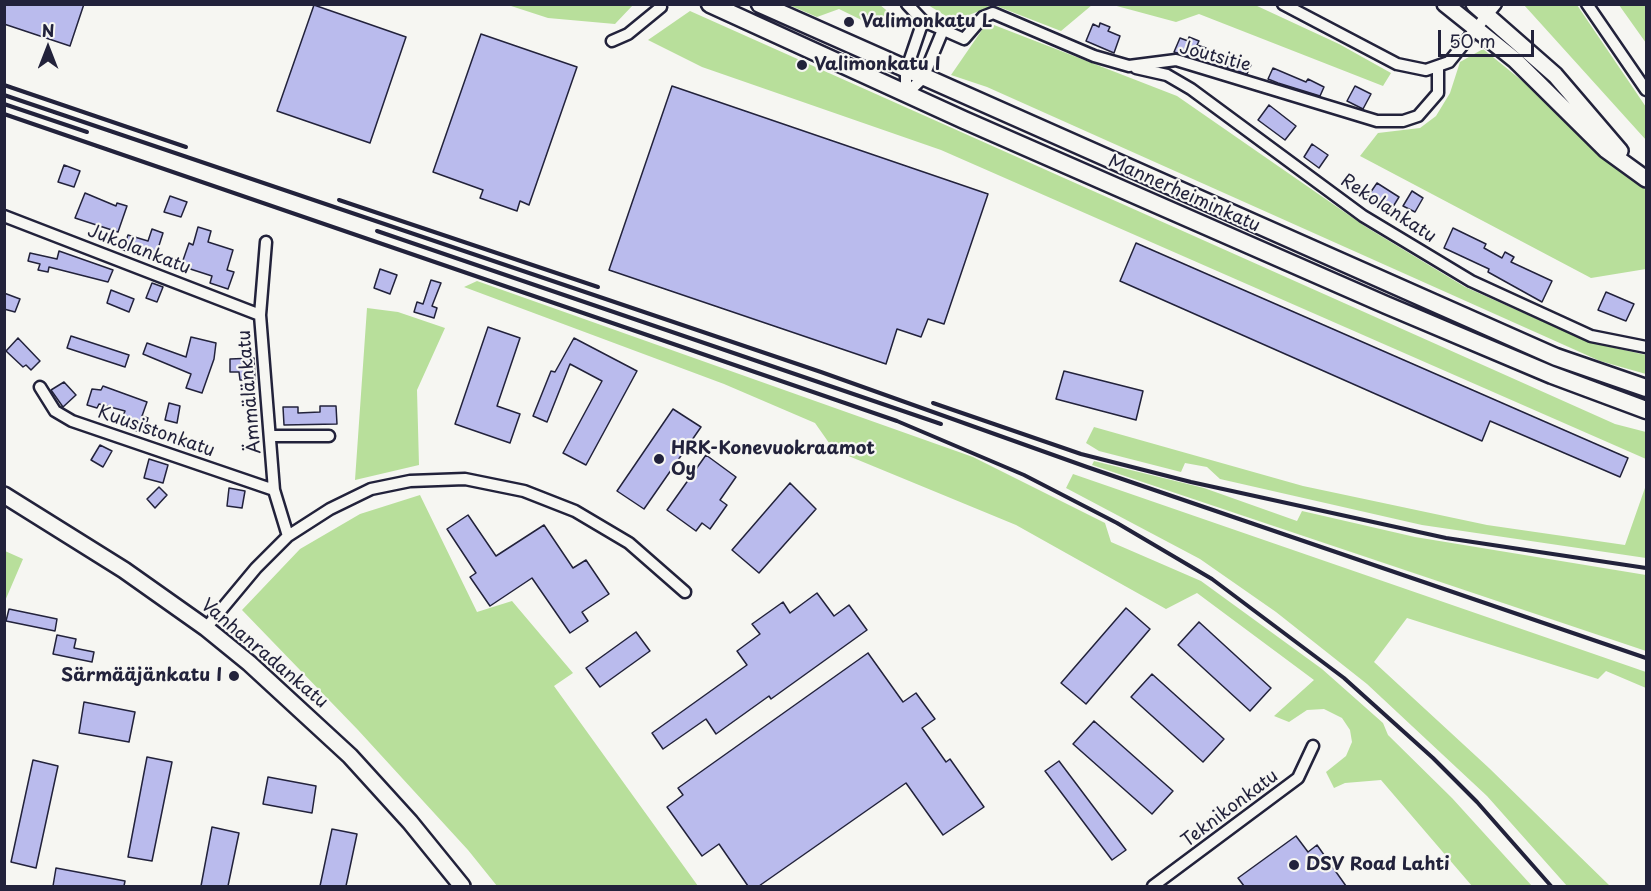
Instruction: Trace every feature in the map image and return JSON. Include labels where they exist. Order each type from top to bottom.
[{"type":"main road","name":"Mannerheiminkatu","points":[[710,4],[906,94],[1386,305],[1552,375],[1647,410]]},
{"type":"main road","name":"Mannerheiminkatu","points":[[760,4],[1556,357],[1647,388]]},
{"type":"street","points":[[906,94],[923,78],[943,30],[923,21],[907,4]]},
{"type":"street","points":[[1283,4],[1397,64],[1426,70],[1438,68],[1449,62],[1492,10]]},
{"type":"street","points":[[1445,4],[1546,89],[1606,150],[1644,177]]},
{"type":"street","points":[[1474,4],[1492,10],[1555,75],[1644,177]]},
{"type":"street","points":[[1587,4],[1646,90]]},
{"type":"street","points":[[612,41],[628,34],[661,7]]},
{"type":"street","name":"Joutsitie","points":[[943,30],[964,39],[983,17],[993,13],[1094,56],[1129,66],[1176,60],[1377,121],[1403,121],[1418,116],[1438,93],[1438,68]]},
{"type":"street","points":[[906,94],[906,70],[923,21]]},
{"type":"street","name":"Rekolankatu","points":[[1129,66],[1167,75],[1191,89],[1363,216],[1471,281],[1591,336],[1647,347]]},
{"type":"street","name":"Jukolankatu","points":[[4,216],[260,315]]},
{"type":"street","name":"Ämmälänkatu","points":[[266,242],[260,315],[274,490],[288,536]]},
{"type":"street","name":"Kuusistonkatu","points":[[40,387],[55,411],[72,421],[274,490]]},
{"type":"street","points":[[270,436],[329,436]]},
{"type":"street","points":[[206,628],[256,568],[288,536],[330,509],[371,489],[410,481],[465,479],[524,491],[575,511],[629,543],[685,592]]},
{"type":"street","name":"Vanhanradankatu","points":[[4,495],[124,570],[206,628],[337,743],[410,822],[462,886]]},
{"type":"street","name":"Teknikonkatu","points":[[1153,886],[1298,778],[1313,746]]},
{"type":"green space","points":[[508,5],[633,5],[615,24],[548,18]]},
{"type":"green space","points":[[789,5],[880,5],[891,14],[895,26],[878,28],[839,9],[817,17]]},
{"type":"green space","points":[[928,5],[994,5],[954,21]]},
{"type":"green space","points":[[994,5],[1092,5],[1061,31]]},
{"type":"green space","points":[[1113,5],[1255,5],[1339,44],[1391,73],[1383,86],[1199,14],[1176,22]]},
{"type":"green space","points":[[1524,5],[1577,5],[1646,107],[1646,140]]},
{"type":"green space","points":[[1619,5],[1646,5],[1646,43]]},
{"type":"green space","points":[[690,11],[1615,424],[1646,432],[1646,459],[941,150],[702,67],[648,40]]},
{"type":"green space","points":[[994,25],[1177,96],[1366,227],[1465,287],[1589,342],[1646,355],[1646,374],[1600,361],[987,87],[951,75],[984,27]]},
{"type":"green space","points":[[1483,49],[1531,88],[1589,146],[1646,190],[1646,269],[1591,278],[1360,156],[1378,133],[1420,128],[1436,116],[1450,93],[1460,62]]},
{"type":"green space","points":[[477,281],[973,457],[1105,523],[1111,542],[1201,581],[1322,669],[1383,723],[1388,735],[1452,798],[1532,886],[1472,886],[1381,780],[1345,783],[1334,788],[1326,772],[1346,756],[1352,742],[1350,730],[1342,718],[1324,709],[1307,710],[1289,722],[1274,716],[1314,680],[1197,593],[1166,609],[1016,525],[834,450],[815,423],[724,384],[464,287]]},
{"type":"green space","points":[[367,308],[398,312],[445,328],[417,390],[419,465],[355,480]]},
{"type":"green space","points":[[1094,427],[1303,486],[1487,525],[1625,545],[1646,485],[1646,558],[1422,525],[1220,479],[1207,467],[1185,463],[1181,472],[1099,451],[1086,443]]},
{"type":"green space","points":[[1094,461],[1204,488],[1297,521],[1302,511],[1415,537],[1646,575],[1646,651],[1092,465]]},
{"type":"green space","points":[[1073,474],[1646,672],[1646,688],[1606,671],[1598,679],[1407,618],[1374,662],[1489,768],[1610,886],[1567,886],[1487,796],[1367,684],[1276,612],[1200,559],[1066,488]]},
{"type":"green space","points":[[420,495],[477,612],[512,601],[573,673],[554,686],[698,886],[497,886],[468,850],[358,730],[242,610],[300,549],[360,514]]},
{"type":"green space","points":[[5,551],[23,559],[5,601]]},
{"type":"building","points":[[4,4],[84,4],[70,46],[4,24]]},
{"type":"building","points":[[314,5],[406,37],[370,143],[277,111]]},
{"type":"building","points":[[1100,23],[1110,27],[1108,31],[1120,36],[1114,53],[1086,41],[1093,24],[1099,27]]},
{"type":"building","points":[[481,34],[577,67],[529,205],[520,201],[517,211],[480,198],[483,190],[433,172]]},
{"type":"building","points":[[1189,37],[1199,41],[1197,45],[1206,48],[1201,60],[1174,52],[1180,38],[1188,41]]},
{"type":"building","points":[[1232,56],[1251,65],[1247,74],[1227,68]]},
{"type":"building","points":[[1273,68],[1306,82],[1308,79],[1324,87],[1320,96],[1268,79]]},
{"type":"building","points":[[672,86],[988,194],[944,324],[928,319],[921,337],[897,329],[886,364],[609,270]]},
{"type":"building","points":[[1355,86],[1371,94],[1363,109],[1347,101]]},
{"type":"building","points":[[1269,105],[1296,126],[1285,140],[1258,120]]},
{"type":"building","points":[[1312,144],[1328,155],[1319,168],[1304,157]]},
{"type":"building","points":[[64,165],[80,171],[74,187],[58,182]]},
{"type":"building","points":[[1377,183],[1399,197],[1391,210],[1368,196]]},
{"type":"building","points":[[1412,191],[1423,198],[1415,212],[1403,206]]},
{"type":"building","points":[[85,193],[116,206],[117,203],[127,206],[118,232],[75,218]]},
{"type":"building","points":[[170,196],[187,202],[181,217],[164,212]]},
{"type":"building","points":[[198,227],[211,231],[208,242],[233,250],[227,270],[234,272],[228,289],[210,283],[212,276],[181,266],[189,243],[193,245]]},
{"type":"building","points":[[1453,228],[1486,244],[1484,248],[1502,258],[1505,252],[1514,257],[1511,262],[1552,281],[1542,302],[1488,272],[1489,269],[1444,248]]},
{"type":"building","points":[[152,229],[163,233],[155,258],[123,250],[128,235],[148,241]]},
{"type":"building","points":[[1136,243],[1628,458],[1620,477],[1490,421],[1482,441],[1120,281]]},
{"type":"building","points":[[59,251],[113,270],[108,282],[49,267],[48,272],[38,270],[40,264],[28,261],[30,253],[57,259]]},
{"type":"building","points":[[380,269],[397,275],[390,294],[374,288]]},
{"type":"building","points":[[431,280],[441,283],[432,306],[437,308],[434,318],[414,312],[417,302],[423,304]]},
{"type":"building","points":[[152,283],[163,287],[157,302],[146,298]]},
{"type":"building","points":[[111,290],[134,299],[129,312],[107,303]]},
{"type":"building","points":[[1606,292],[1634,304],[1626,321],[1598,310]]},
{"type":"building","points":[[4,293],[20,299],[15,312],[4,309]]},
{"type":"building","points":[[488,327],[520,338],[497,406],[520,414],[510,443],[455,424]]},
{"type":"building","points":[[71,336],[129,355],[125,367],[67,348]]},
{"type":"building","points":[[191,337],[216,343],[214,359],[202,393],[186,388],[191,374],[143,354],[147,343],[186,357]]},
{"type":"building","points":[[18,338],[40,361],[31,370],[26,365],[23,367],[6,351]]},
{"type":"building","points":[[574,338],[637,371],[586,465],[563,453],[602,381],[570,364],[547,422],[533,416],[551,371],[555,372]]},
{"type":"building","points":[[254,358],[255,380],[240,380],[239,372],[230,372],[230,359]]},
{"type":"building","points":[[1064,371],[1143,391],[1136,420],[1056,399]]},
{"type":"building","points":[[64,382],[76,395],[63,407],[51,390]]},
{"type":"building","points":[[103,386],[147,402],[142,416],[148,418],[145,428],[138,426],[137,431],[120,424],[125,411],[99,404],[97,408],[87,405],[92,389],[101,390]]},
{"type":"building","points":[[169,403],[180,406],[177,423],[165,420]]},
{"type":"building","points":[[320,406],[336,406],[337,424],[284,425],[283,407],[298,407],[298,413],[320,412]]},
{"type":"building","name":"HRK-Konevuokraamot Oy","points":[[673,409],[701,427],[644,509],[617,491]]},
{"type":"building","points":[[100,445],[112,451],[103,467],[91,460]]},
{"type":"building","points":[[706,455],[736,477],[720,500],[727,505],[710,529],[702,523],[696,531],[667,510]]},
{"type":"building","points":[[149,459],[168,465],[163,483],[144,478]]},
{"type":"building","points":[[790,483],[816,509],[759,573],[732,550]]},
{"type":"building","points":[[159,487],[167,495],[155,508],[147,499]]},
{"type":"building","points":[[229,488],[245,491],[242,508],[227,506]]},
{"type":"building","points":[[468,515],[496,556],[544,525],[573,568],[586,560],[609,594],[582,612],[588,621],[570,633],[532,578],[490,606],[470,577],[476,573],[447,529]]},
{"type":"building","points":[[817,593],[834,616],[849,605],[867,630],[771,699],[769,696],[716,734],[706,719],[663,749],[652,733],[747,665],[737,651],[760,634],[752,624],[783,602],[790,613]]},
{"type":"building","points":[[1126,608],[1150,629],[1086,704],[1061,683]]},
{"type":"building","points":[[9,609],[57,619],[55,631],[6,621]]},
{"type":"building","points":[[1199,622],[1271,688],[1250,711],[1178,645]]},
{"type":"building","points":[[636,632],[650,651],[600,687],[586,668]]},
{"type":"building","points":[[57,635],[76,639],[74,648],[94,652],[92,662],[53,654]]},
{"type":"building","points":[[868,653],[903,702],[916,693],[935,719],[922,728],[946,762],[950,759],[984,807],[943,835],[906,783],[759,886],[748,886],[719,844],[702,856],[667,807],[683,795],[678,788]]},
{"type":"building","points":[[1152,674],[1224,739],[1203,762],[1131,697]]},
{"type":"building","points":[[84,702],[135,712],[129,742],[79,733]]},
{"type":"building","points":[[1094,721],[1173,791],[1152,814],[1073,744]]},
{"type":"building","points":[[147,757],[172,762],[152,861],[128,857]]},
{"type":"building","points":[[33,760],[58,766],[36,868],[11,862]]},
{"type":"building","points":[[1059,761],[1126,850],[1112,860],[1045,771]]},
{"type":"building","points":[[268,777],[316,786],[312,813],[263,804]]},
{"type":"building","points":[[212,827],[239,833],[228,886],[201,886]]},
{"type":"building","points":[[332,829],[357,834],[346,886],[320,886]]},
{"type":"building","name":"DSV Road Lahti","points":[[1296,836],[1308,852],[1317,845],[1346,886],[1244,886],[1238,878]]},
{"type":"building","points":[[56,868],[125,881],[124,886],[53,886]]},
{"type":"railway","points":[[4,85],[186,147]]},
{"type":"railway","points":[[4,95],[821,372],[1087,467],[1646,658]]},
{"type":"railway","points":[[4,104],[87,132]]},
{"type":"railway","points":[[4,114],[897,421],[1024,475],[1117,523],[1212,579],[1344,678],[1433,758],[1477,802],[1551,886]]},
{"type":"railway","points":[[339,200],[598,287]]},
{"type":"railway","points":[[377,231],[941,424]]},
{"type":"railway","points":[[933,403],[1081,454],[1191,482],[1446,538],[1646,568]]},
{"type":"place","name":"Valimonkatu L","points":[[849,22]]},
{"type":"place","name":"Valimonkatu I","points":[[802,65]]},
{"type":"place","name":"HRK-Konevuokraamot Oy","points":[[659,459]]},
{"type":"place","name":"Särmääjänkatu I","points":[[234,676]]},
{"type":"place","name":"DSV Road Lahti","points":[[1294,865]]}]
